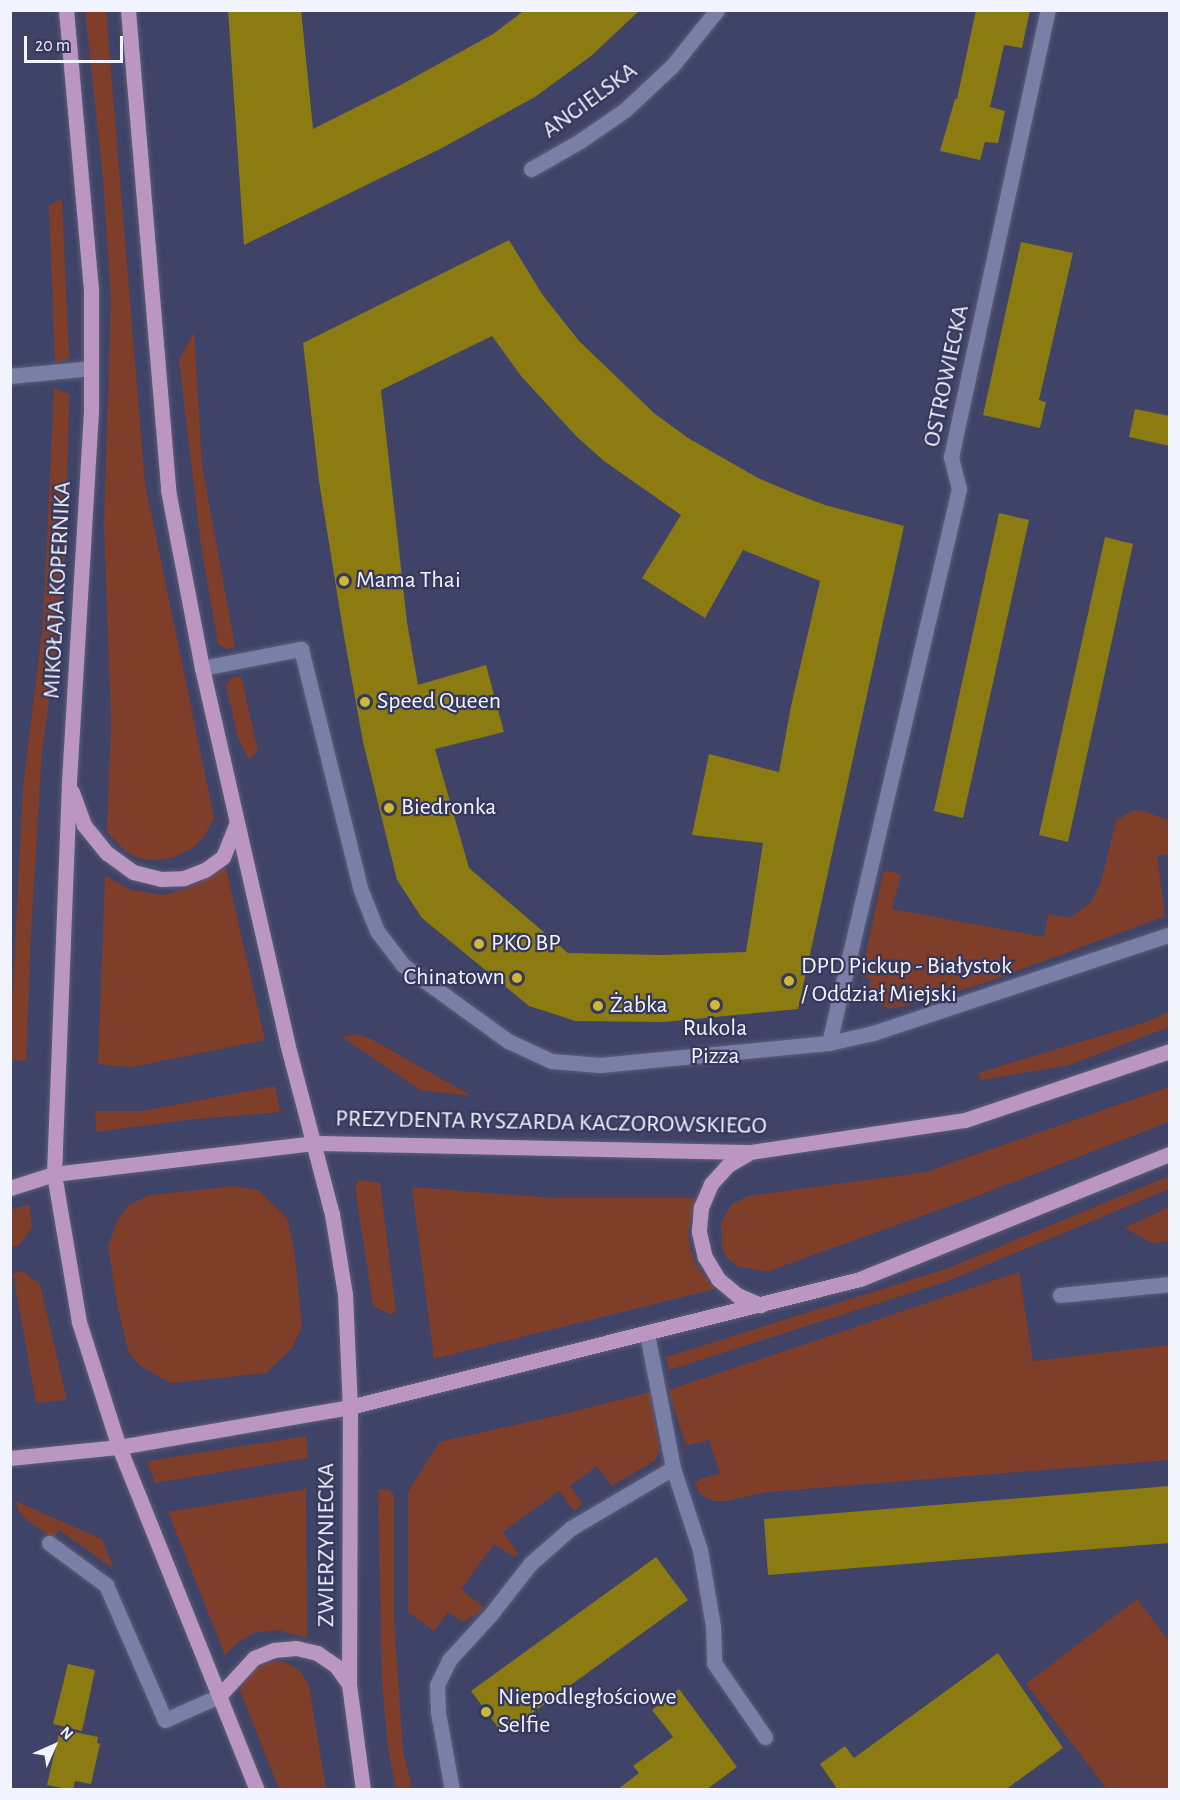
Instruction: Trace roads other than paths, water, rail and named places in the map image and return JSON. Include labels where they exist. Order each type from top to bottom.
[{"type":"main road","name":"MIKOŁAJA KOPERNIKA","points":[[66,10],[91,290],[92,411],[69,784],[54,1174],[79,1322],[119,1447]]},
{"type":"main road","points":[[128,10],[168,490],[202,668],[287,1043],[315,1143]]},
{"type":"main road","points":[[69,784],[84,825],[107,853],[133,872],[161,879],[184,878],[205,870],[223,857],[233,839],[238,820]]},
{"type":"main road","name":"PREZYDENTA RYSZARDA KACZOROWSKIEGO","points":[[10,1188],[54,1174],[315,1143],[750,1152],[965,1120],[1170,1051]]},
{"type":"main road","name":"ZWIERZYNIECKA","points":[[315,1143],[332,1214],[345,1294],[350,1407],[349,1684],[363,1790]]},
{"type":"main road","points":[[750,1152],[728,1165],[711,1184],[701,1207],[699,1232],[705,1257],[718,1279],[737,1295],[761,1305]]},
{"type":"main road","points":[[10,1458],[119,1447],[350,1407],[761,1305],[860,1279],[1170,1154]]},
{"type":"main road","points":[[119,1447],[257,1790]]},
{"type":"main road","name":"ZWIERZYNIECKA","points":[[219,1696],[254,1659],[274,1650],[296,1648],[317,1653],[336,1666],[349,1684]]},
{"type":"street","name":"ANGIELSKA","points":[[531,169],[580,141],[625,110],[690,47],[717,10]]},
{"type":"street","name":"OSTROWIECKA","points":[[829,1044],[959,489],[951,457],[1048,10]]},
{"type":"street","points":[[10,376],[90,368]]},
{"type":"street","points":[[202,668],[301,649],[360,888],[377,931],[403,965],[508,1041],[551,1061],[600,1065],[829,1044],[873,1033],[1170,934]]},
{"type":"street","points":[[1060,1295],[1170,1284]]},
{"type":"street","points":[[647,1334],[673,1468],[700,1550],[713,1626],[714,1663],[765,1737]]},
{"type":"street","points":[[452,1790],[438,1712],[436,1685],[448,1660],[491,1614],[530,1564],[571,1527],[673,1468]]},
{"type":"street","points":[[49,1543],[106,1585],[165,1720],[219,1696]]},
{"type":"place","name":"Mama Thai","points":[[344,581]]},
{"type":"place","name":"Speed Queen","points":[[365,702]]},
{"type":"place","name":"Biedronka","points":[[389,808]]},
{"type":"place","name":"PKO BP","points":[[479,944]]},
{"type":"place","name":"Chinatown","points":[[517,978]]},
{"type":"place","name":"DPD Pickup - Białystok / Oddział Miejski","points":[[789,981]]},
{"type":"place","name":"Rukola Pizza","points":[[715,1005]]},
{"type":"place","name":"Żabka","points":[[598,1006]]},
{"type":"place","name":"Niepodległościowe Selfie","points":[[486,1712]]}]
